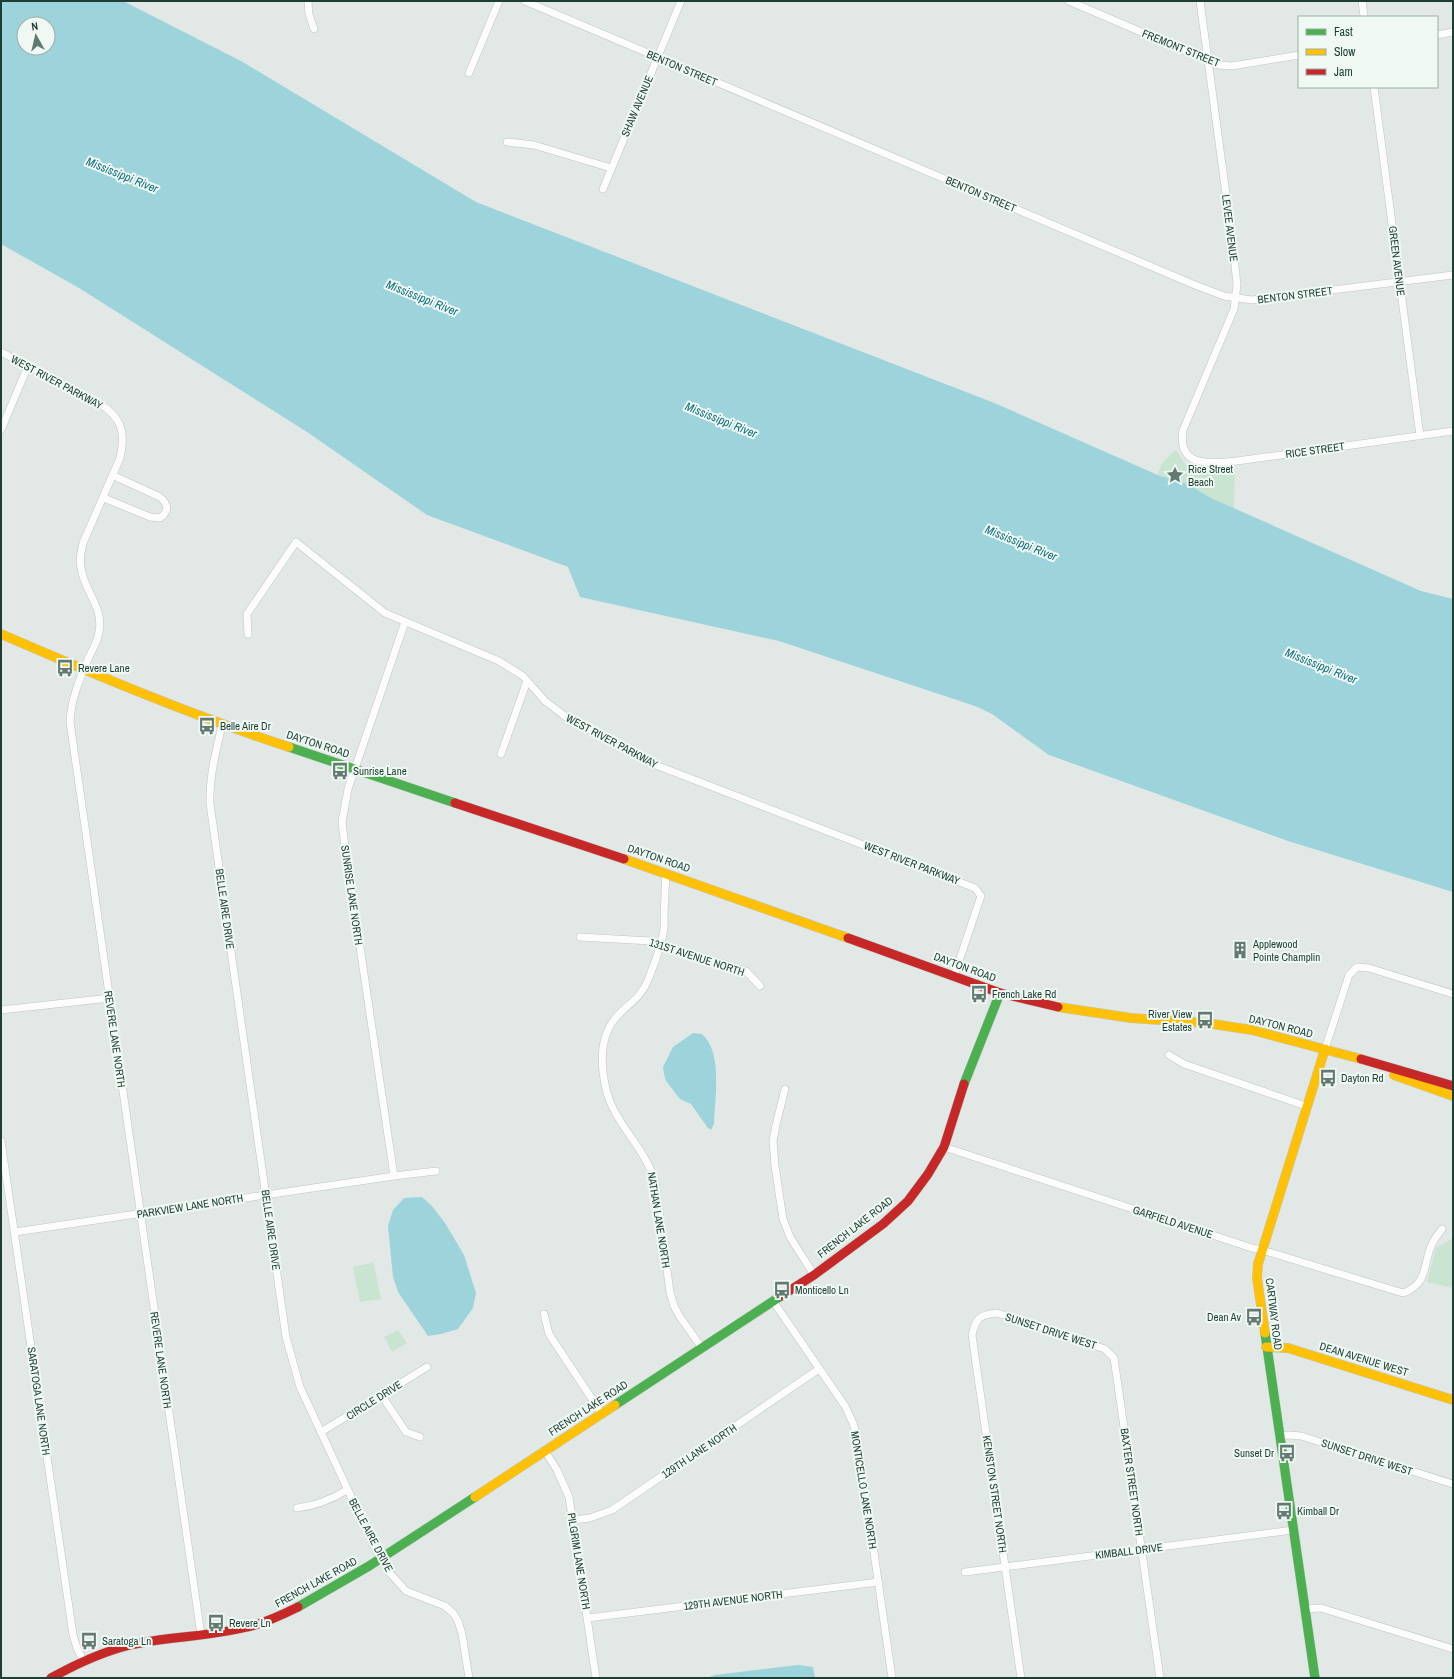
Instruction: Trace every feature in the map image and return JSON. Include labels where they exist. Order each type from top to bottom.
[{"type":"street","points":[[308,1],[309,14],[314,29]]},
{"type":"street","points":[[469,73],[499,1]]},
{"type":"street","name":"BENTON STREET","points":[[525,1],[1111,250],[1224,296],[1236,299],[1252,300],[1399,283],[1453,275]]},
{"type":"street","name":"SHAW AVENUE","points":[[603,189],[681,1]]},
{"type":"street","name":"FREMONT STREET","points":[[1069,1],[1218,65],[1232,66],[1298,55]]},
{"type":"street","name":"LEVEE AVENUE","points":[[1184,446],[1182,439],[1183,430],[1224,335],[1236,299],[1237,285],[1200,1]]},
{"type":"street","points":[[1362,1],[1364,16]]},
{"type":"street","points":[[1438,35],[1453,32]]},
{"type":"street","name":"GREEN AVENUE","points":[[1374,88],[1420,436]]},
{"type":"street","points":[[507,142],[534,145],[611,168]]},
{"type":"street","name":"WEST RIVER PARKWAY","points":[[1,352],[99,403],[110,411],[118,421],[123,433],[123,446],[120,458]]},
{"type":"street","points":[[1,430],[28,366]]},
{"type":"street","name":"RICE STREET","points":[[1184,446],[1189,456],[1197,462],[1206,464],[1453,431]]},
{"type":"street","name":"REVERE LANE NORTH","points":[[120,458],[114,476],[83,543],[80,555],[80,568],[83,579],[98,607],[100,632],[75,692],[70,722],[201,1635]]},
{"type":"street","points":[[104,498],[150,517],[160,518],[166,513],[167,507],[165,502],[160,497],[114,476]]},
{"type":"street","name":"WEST RIVER PARKWAY","points":[[248,634],[247,614],[296,542],[385,613],[500,661],[514,669],[545,701],[566,717],[648,762],[975,888],[981,896],[954,976]]},
{"type":"street","name":"SUNRISE LANE NORTH","points":[[394,1176],[344,839],[344,807],[348,789],[404,622]]},
{"type":"street","name":"DAYTON ROAD","points":[[1,634],[84,670],[222,725],[666,873],[1000,993],[1090,1013],[1131,1018],[1206,1023],[1252,1030],[1325,1049],[1453,1086]]},
{"type":"street","points":[[501,754],[527,681]]},
{"type":"street","name":"BELLE AIRE DRIVE","points":[[222,725],[209,787],[210,804],[286,1337],[300,1387],[347,1490],[381,1559],[397,1583],[406,1591],[445,1606],[453,1613],[461,1627],[469,1678]]},
{"type":"street","name":"NATHAN LANE NORTH","points":[[666,873],[664,933],[643,991],[636,1000],[618,1015],[604,1038],[602,1064],[609,1100],[652,1170],[655,1182],[670,1292],[674,1306],[702,1348]]},
{"type":"street","name":"131ST AVENUE NORTH","points":[[580,937],[638,939],[660,943],[746,972],[760,986]]},
{"type":"street","name":"CARTWAY ROAD","points":[[1314,1678],[1266,1347],[1257,1278],[1258,1264],[1348,975],[1357,967],[1369,968],[1453,994]]},
{"type":"street","name":"FRENCH LAKE ROAD","points":[[51,1678],[83,1660],[102,1653],[134,1644],[249,1627],[279,1616],[305,1603],[381,1559],[814,1274],[883,1224],[908,1201],[928,1174],[944,1147],[967,1076],[1000,993]]},
{"type":"street","points":[[1,1010],[110,998]]},
{"type":"street","name":"DAYTON ROAD","points":[[1325,1049],[1453,1096]]},
{"type":"street","points":[[1169,1055],[1184,1064],[1306,1106]]},
{"type":"street","points":[[786,1089],[773,1141],[783,1219],[790,1237],[814,1274]]},
{"type":"street","name":"SARATOGA LANE NORTH","points":[[1,1141],[73,1635],[83,1660]]},
{"type":"street","name":"GARFIELD AVENUE","points":[[944,1147],[1245,1246],[1403,1293],[1414,1289],[1421,1279],[1433,1242],[1442,1230]]},
{"type":"street","name":"PARKVIEW LANE NORTH","points":[[15,1232],[266,1194],[436,1171]]},
{"type":"street","name":"MONTICELLO LANE NORTH","points":[[774,1301],[845,1406],[853,1423],[858,1441],[892,1678]]},
{"type":"street","name":"SUNSET DRIVE WEST","points":[[985,1314],[997,1313],[1105,1349],[1114,1358]]},
{"type":"street","points":[[544,1314],[549,1334],[602,1414]]},
{"type":"street","name":"KENISTON STREET NORTH","points":[[985,1314],[976,1321],[972,1336],[1021,1678]]},
{"type":"street","name":"DEAN AVENUE WEST","points":[[1266,1347],[1288,1348],[1453,1400]]},
{"type":"street","name":"BAXTER STREET NORTH","points":[[1114,1358],[1160,1678]]},
{"type":"street","name":"CIRCLE DRIVE","points":[[321,1432],[427,1367]]},
{"type":"street","name":"129TH LANE NORTH","points":[[573,1520],[590,1518],[612,1510],[819,1369]]},
{"type":"street","points":[[382,1396],[406,1432],[420,1437]]},
{"type":"street","name":"SUNSET DRIVE WEST","points":[[1279,1436],[1301,1436],[1453,1484]]},
{"type":"street","name":"PILGRIM LANE NORTH","points":[[545,1450],[565,1486],[569,1497],[596,1678]]},
{"type":"street","points":[[298,1508],[309,1507],[337,1496],[347,1490]]},
{"type":"street","name":"KIMBALL DRIVE","points":[[965,1572],[1293,1530]]},
{"type":"street","name":"129TH AVENUE NORTH","points":[[588,1618],[878,1582]]},
{"type":"street","points":[[1304,1609],[1321,1608],[1453,1649]]},
{"type":"green space","points":[[1176,450],[1187,466],[1199,472],[1205,473],[1208,470],[1235,467],[1234,508],[1158,475],[1160,467],[1164,461]]},
{"type":"green space","points":[[1453,1238],[1453,1288],[1427,1282],[1436,1248]]},
{"type":"green space","points":[[373,1261],[381,1299],[360,1302],[353,1267],[371,1263]]},
{"type":"green space","points":[[398,1330],[407,1343],[392,1352],[384,1337]]},
{"type":"water","name":"Mississippi River","points":[[1,1],[123,1],[241,61],[476,202],[997,404],[1160,476],[1187,484],[1211,498],[1421,591],[1453,599],[1453,892],[1288,841],[1049,755],[992,714],[975,706],[779,641],[580,597],[568,567],[427,515],[307,432],[79,288],[1,244]]},
{"type":"water","points":[[693,1033],[702,1034],[709,1042],[713,1052],[716,1076],[716,1101],[714,1124],[711,1130],[691,1104],[680,1099],[666,1081],[664,1074],[663,1067],[673,1047]]},
{"type":"water","points":[[422,1197],[432,1206],[445,1223],[464,1255],[476,1293],[473,1308],[458,1329],[428,1336],[398,1292],[393,1277],[388,1226],[393,1210],[404,1198]]},
{"type":"water","points":[[798,1665],[813,1667],[815,1678],[706,1678],[715,1675]]},
{"type":"traffic: fast","points":[[289,747],[455,803]]},
{"type":"traffic: fast","points":[[964,1084],[1000,993]]},
{"type":"traffic: fast","points":[[615,1405],[781,1296]]},
{"type":"traffic: fast","points":[[1265,1333],[1315,1678]]},
{"type":"traffic: fast","points":[[298,1607],[369,1566],[475,1497]]},
{"type":"traffic: slow","points":[[1,634],[180,708],[289,747]]},
{"type":"traffic: slow","points":[[624,859],[848,938]]},
{"type":"traffic: slow","points":[[1058,1007],[1131,1018],[1206,1023],[1252,1030],[1361,1059]]},
{"type":"traffic: slow","points":[[1265,1333],[1257,1278],[1258,1264],[1325,1049]]},
{"type":"traffic: slow","points":[[1394,1075],[1453,1096]]},
{"type":"traffic: slow","points":[[1266,1347],[1288,1348],[1453,1400]]},
{"type":"traffic: slow","points":[[475,1497],[615,1405]]},
{"type":"traffic: jam","points":[[455,803],[624,859]]},
{"type":"traffic: jam","points":[[848,938],[1000,993],[1058,1007]]},
{"type":"traffic: jam","points":[[1361,1059],[1453,1086]]},
{"type":"traffic: jam","points":[[781,1296],[814,1275],[883,1224],[908,1201],[928,1174],[944,1147],[964,1084]]},
{"type":"traffic: jam","points":[[51,1678],[109,1651],[144,1642],[218,1633],[247,1627],[280,1616],[298,1607]]},
{"type":"place","name":"Rice Street Beach","points":[[1175,475]]},
{"type":"place","name":"Revere Lane","points":[[65,668]]},
{"type":"place","name":"Belle Aire Dr","points":[[207,726]]},
{"type":"place","name":"Sunrise Lane","points":[[340,771]]},
{"type":"place","name":"Applewood Pointe Champlin","points":[[1240,950]]},
{"type":"place","name":"French Lake Rd","points":[[979,994]]},
{"type":"place","name":"River View Estates","points":[[1205,1020]]},
{"type":"place","name":"Dayton Rd","points":[[1328,1078]]},
{"type":"place","name":"Monticello Ln","points":[[782,1290]]},
{"type":"place","name":"Dean Av","points":[[1254,1317]]},
{"type":"place","name":"Sunset Dr","points":[[1287,1453]]},
{"type":"place","name":"Kimball Dr","points":[[1284,1511]]},
{"type":"place","name":"Revere Ln","points":[[216,1623]]},
{"type":"place","name":"Saratoga Ln","points":[[89,1641]]}]
